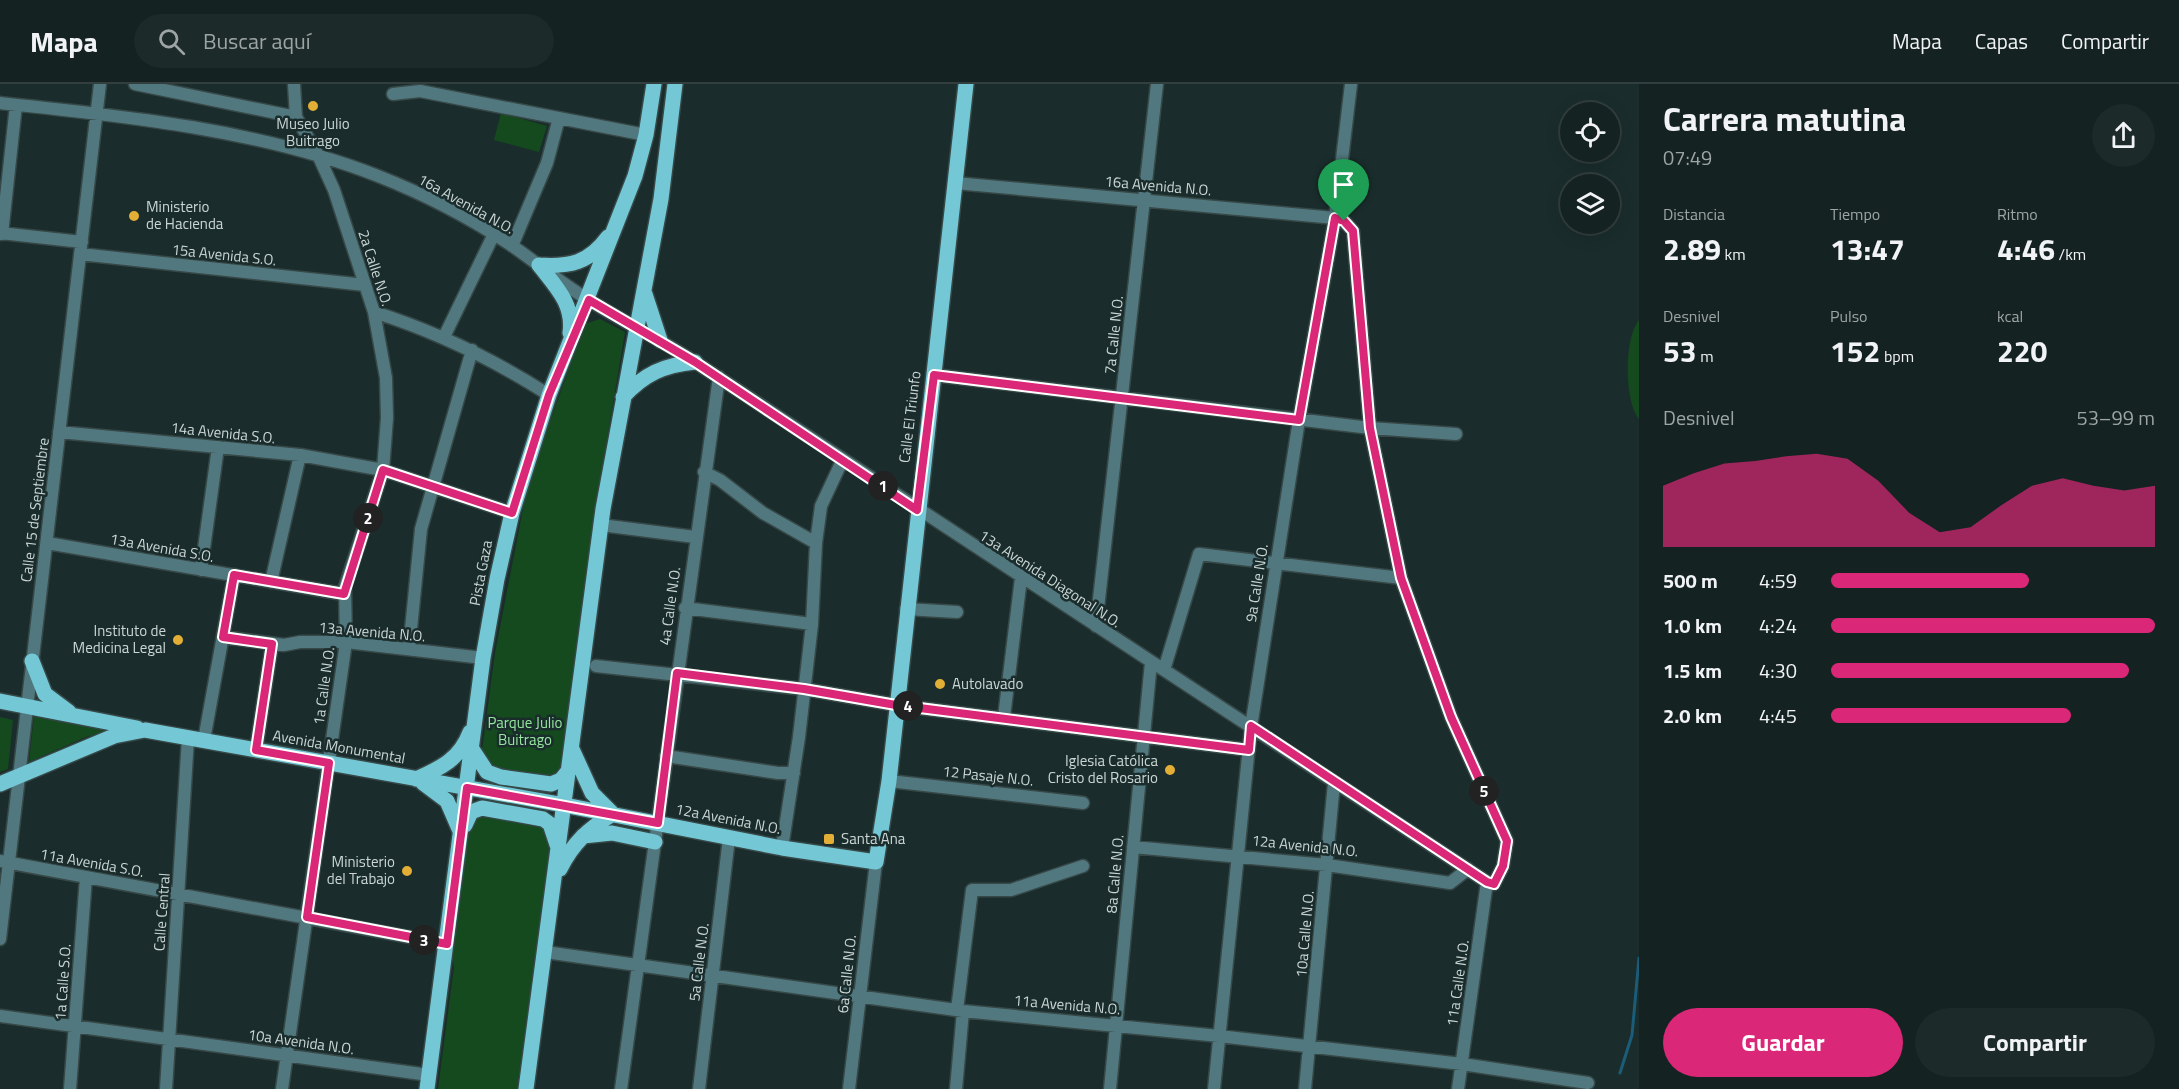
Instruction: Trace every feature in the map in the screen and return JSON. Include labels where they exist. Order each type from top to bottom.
[{"type":"main road","name":"Pista Gaza","points":[[428,1082],[483,658],[512,513],[549,395],[589,300],[635,176],[646,135],[654,84]]},
{"type":"main road","points":[[526,1089],[601,525],[660,199],[675,84]]},
{"type":"main road","name":"Calle El Triunfo","points":[[876,862],[889,782],[906,609],[966,84]]},
{"type":"main road","points":[[539,265],[564,266],[583,261],[598,250],[617,225]]},
{"type":"main road","points":[[539,265],[569,307],[572,323],[568,348]]},
{"type":"main road","points":[[644,286],[647,304],[660,340]]},
{"type":"main road","points":[[623,397],[651,372],[675,364],[695,362]]},
{"type":"main road","points":[[32,661],[45,694],[58,706],[80,717]]},
{"type":"main road","points":[[0,701],[145,730]]},
{"type":"main road","points":[[416,778],[438,769],[458,754],[465,745],[477,715]]},
{"type":"main road","name":"Avenida Monumental","points":[[0,784],[114,736],[145,730],[467,788]]},
{"type":"main road","points":[[556,877],[567,855],[583,836],[613,814],[592,793],[572,747]]},
{"type":"main road","points":[[472,749],[487,772],[501,777],[551,784],[561,780],[569,770]]},
{"type":"main road","points":[[416,778],[438,792],[447,801],[454,812],[461,837]]},
{"type":"main road","name":"12a Avenida N.O.","points":[[467,788],[782,848],[876,862]]},
{"type":"main road","points":[[461,837],[471,812],[482,808],[543,819],[550,824],[554,833],[558,853]]},
{"type":"main road","points":[[583,836],[612,833],[655,842]]},
{"type":"street","name":"Calle 15 de Septiembre","points":[[0,939],[4,862],[27,707],[100,84]]},
{"type":"street","points":[[135,84],[296,117]]},
{"type":"street","name":"2a Calle N.O.","points":[[294,84],[296,117],[318,155],[334,190],[374,312],[386,378],[387,418],[383,470]]},
{"type":"street","name":"7a Calle N.O.","points":[[1096,626],[1157,84]]},
{"type":"street","name":"9a Calle N.O.","points":[[1214,1089],[1251,726],[1299,420],[1335,218],[1351,84]]},
{"type":"street","points":[[393,94],[420,91],[646,135]]},
{"type":"street","name":"16a Avenida N.O.","points":[[0,103],[97,113],[245,138],[318,155],[389,180],[438,203],[494,234],[589,300]]},
{"type":"street","points":[[1,233],[15,105]]},
{"type":"street","points":[[512,246],[547,163],[559,118]]},
{"type":"street","name":"16a Avenida N.O.","points":[[955,183],[1335,218]]},
{"type":"street","name":"11a Calle N.O.","points":[[1335,218],[1344,221],[1353,231],[1370,428],[1401,578],[1451,717],[1507,841],[1503,866],[1491,883],[1458,1089]]},
{"type":"street","name":"15a Avenida S.O.","points":[[1,233],[81,248],[365,285]]},
{"type":"street","points":[[444,337],[494,234]]},
{"type":"street","name":"13a Avenida Diagonal N.O.","points":[[589,300],[719,377],[917,510],[1491,883]]},
{"type":"street","points":[[374,312],[444,337],[472,350],[549,395]]},
{"type":"street","points":[[409,649],[421,529],[472,350]]},
{"type":"street","points":[[934,375],[1299,420],[1456,434]]},
{"type":"street","name":"4a Calle N.O.","points":[[621,1089],[685,608],[719,377]]},
{"type":"street","name":"14a Avenida S.O.","points":[[59,432],[300,455],[383,470],[512,513]]},
{"type":"street","points":[[201,570],[218,447]]},
{"type":"street","points":[[271,582],[300,455]]},
{"type":"street","points":[[782,848],[813,624],[816,543],[821,506],[843,459]]},
{"type":"street","name":"1a Calle N.O.","points":[[282,1089],[346,642],[344,594],[383,470]]},
{"type":"street","points":[[704,472],[720,480],[763,513],[816,543]]},
{"type":"street","points":[[601,525],[695,537]]},
{"type":"street","name":"13a Avenida S.O.","points":[[46,543],[344,594]]},
{"type":"street","points":[[1164,670],[1199,554],[1401,578]]},
{"type":"street","name":"Calle Central","points":[[166,1089],[178,893],[196,739],[223,637],[234,575]]},
{"type":"street","points":[[1004,717],[1022,578]]},
{"type":"street","points":[[685,608],[813,624]]},
{"type":"street","points":[[906,609],[957,612]]},
{"type":"street","name":"13a Avenida N.O.","points":[[223,637],[272,644],[346,642],[483,658]]},
{"type":"street","points":[[256,750],[272,644]]},
{"type":"street","name":"8a Calle N.O.","points":[[1110,1089],[1151,662]]},
{"type":"street","points":[[596,666],[677,673],[804,689],[896,705],[1249,750]]},
{"type":"street","points":[[666,756],[778,773],[794,773]]},
{"type":"street","name":"12 Pasaje N.O.","points":[[889,782],[1083,802]]},
{"type":"street","name":"10a Calle N.O.","points":[[1305,1089],[1334,783]]},
{"type":"street","name":"5a Calle N.O.","points":[[699,1089],[729,838]]},
{"type":"street","name":"12a Avenida N.O.","points":[[1133,847],[1327,865],[1450,883],[1468,869]]},
{"type":"street","name":"11a Avenida S.O.","points":[[4,862],[178,893]]},
{"type":"street","name":"6a Calle N.O.","points":[[849,1089],[876,862]]},
{"type":"street","points":[[956,1089],[960,1010],[972,890],[1011,890],[1083,866]]},
{"type":"street","name":"1a Calle S.O.","points":[[70,1089],[86,877]]},
{"type":"street","points":[[178,893],[447,944]]},
{"type":"street","name":"11a Avenida N.O.","points":[[545,952],[960,1010],[1116,1024],[1310,1046],[1462,1064],[1588,1083]]},
{"type":"street","name":"10a Avenida N.O.","points":[[0,1016],[287,1055],[428,1082]]},
{"type":"green space","points":[[501,113],[547,126],[539,152],[494,140]]},
{"type":"green space","name":"Parque Julio Buitrago","points":[[600,319],[625,332],[595,511],[561,772],[552,779],[488,770],[481,758],[495,653],[528,483],[585,324]]},
{"type":"green space","points":[[1639,320],[1639,419],[1634,410],[1628,385],[1628,354],[1634,329]]},
{"type":"green space","points":[[34,716],[113,731],[86,737],[29,762]]},
{"type":"green space","points":[[0,717],[13,720],[8,769],[0,772]]},
{"type":"green space","points":[[480,815],[538,824],[546,831],[550,847],[517,1089],[438,1089],[454,967],[451,954],[469,825],[473,818]]},
{"type":"waterway","points":[[1620,1073],[1632,1035],[1639,958]]},
{"type":"place","name":"Museo Julio Buitrago","points":[[313,106]]},
{"type":"place","name":"Ministerio de Hacienda","points":[[134,216]]},
{"type":"place","name":"Instituto de Medicina Legal","points":[[178,640]]},
{"type":"place","name":"Autolavado","points":[[940,684]]},
{"type":"place","name":"Iglesia Católica Cristo del Rosario","points":[[1170,770]]},
{"type":"place","name":"Santa Ana","points":[[829,839]]},
{"type":"place","name":"Ministerio del Trabajo","points":[[407,871]]},
{"type":"route","points":[[1335,218],[1344,221],[1353,231],[1370,428],[1401,578],[1451,717],[1507,841],[1503,866],[1494,884],[1490,884],[1334,783],[1251,726],[1249,750],[896,705],[804,689],[677,673],[658,823],[467,788],[447,944],[307,917],[329,763],[256,750],[272,644],[223,637],[234,575],[344,594],[383,470],[512,513],[549,395],[589,300],[695,362],[917,510],[934,375],[1299,420],[1335,218]]}]
